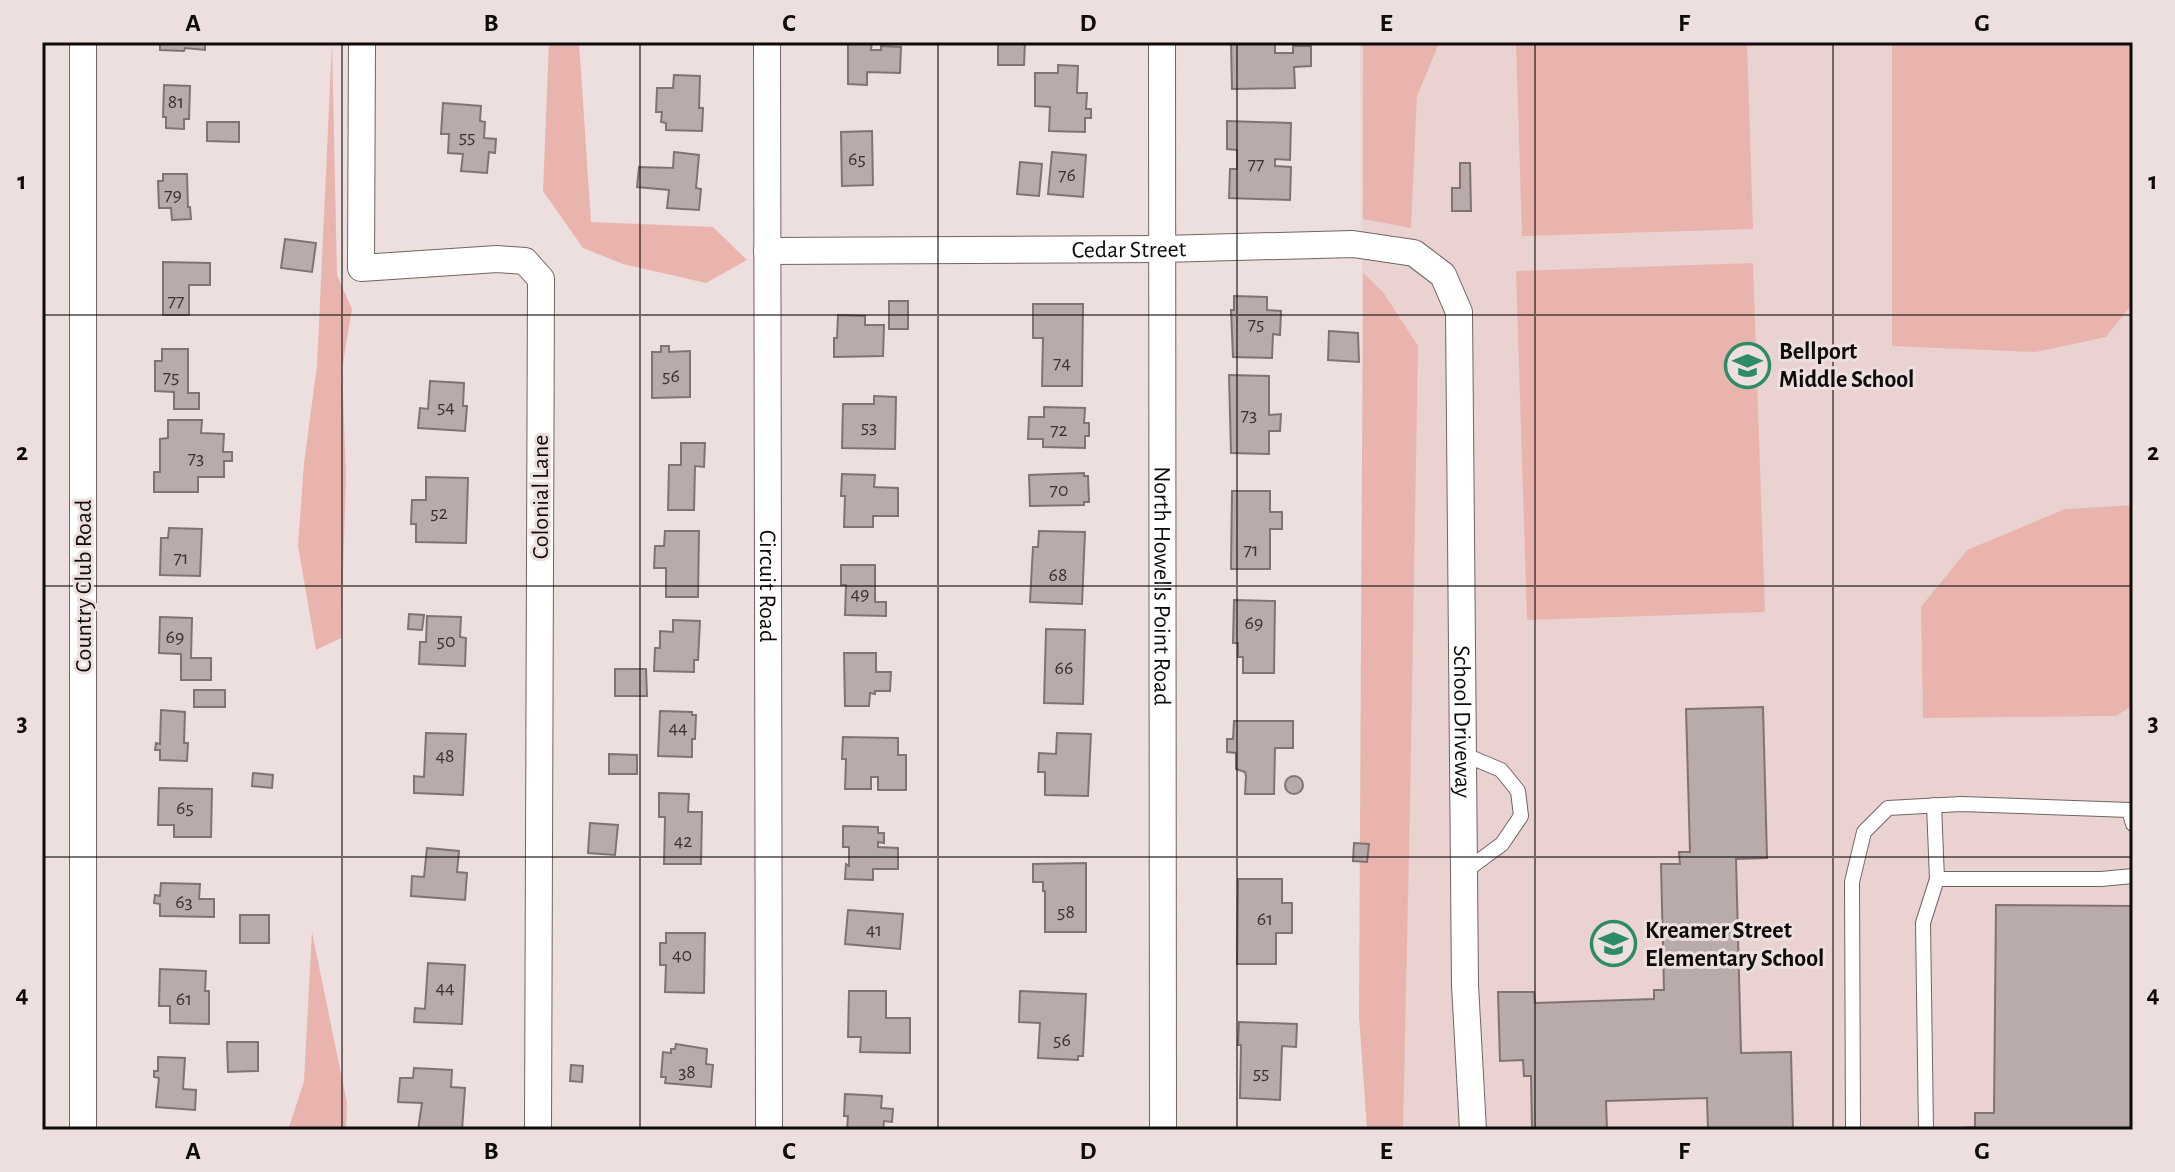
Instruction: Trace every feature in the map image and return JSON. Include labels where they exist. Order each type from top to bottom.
[{"type":"street","name":"Country Club Road","points":[[83,42],[83,1130]]},
{"type":"street","name":"Colonial Lane","points":[[362,42],[361,268],[497,259],[525,261],[541,279],[538,1130]]},
{"type":"street","name":"Circuit Road","points":[[767,42],[769,1130]]},
{"type":"street","name":"North Howells Point Road","points":[[1162,42],[1163,1130]]},
{"type":"street","name":"Cedar Street","points":[[767,251],[1162,249],[1353,244],[1414,253],[1443,275],[1459,312]]},
{"type":"street","name":"School Driveway","points":[[1459,312],[1465,985],[1473,1130]]},
{"type":"lane","points":[[1463,754],[1501,770],[1518,791],[1521,816],[1502,844],[1464,872]]},
{"type":"lane","points":[[1853,1130],[1852,882],[1864,832],[1888,808],[1961,804],[2129,810],[2133,824]]},
{"type":"lane","points":[[1926,1130],[1923,923],[1937,879],[1934,805]]},
{"type":"lane","points":[[1937,879],[2101,879],[2133,876]]},
{"type":"shaded area","points":[[332,42],[337,275],[352,309],[342,369],[346,476],[341,638],[316,650],[298,546],[304,463],[317,366]]},
{"type":"shaded area","points":[[549,42],[579,42],[591,222],[713,227],[747,260],[706,283],[623,264],[583,248],[543,191]]},
{"type":"shaded area","name":"Bellport Middle School","points":[[1360,42],[2133,42],[2133,1130],[1379,1130],[1366,693]]},
{"type":"shaded area","points":[[1363,42],[1437,42],[1417,96],[1411,228],[1363,219]]},
{"type":"shaded area","points":[[1516,42],[1747,42],[1753,229],[1522,236]]},
{"type":"shaded area","points":[[1892,42],[2133,42],[2133,303],[2106,337],[2036,352],[1892,346]]},
{"type":"shaded area","points":[[1753,263],[1765,612],[1527,620],[1516,271]]},
{"type":"shaded area","points":[[1363,273],[1383,292],[1418,346],[1403,1130],[1367,1130],[1359,1016]]},
{"type":"shaded area","points":[[2133,505],[2133,705],[2116,716],[1923,718],[1921,607],[1967,550],[2065,509]]},
{"type":"shaded area","points":[[312,932],[347,1103],[346,1130],[288,1130],[304,1081]]},
{"type":"building","points":[[160,42],[205,42],[205,50],[160,50]]},
{"type":"building","points":[[848,42],[872,42],[871,50],[881,50],[881,46],[901,47],[900,73],[867,72],[867,85],[848,84]]},
{"type":"building","points":[[998,42],[1025,42],[1024,65],[998,65]]},
{"type":"building","points":[[1231,42],[1275,44],[1275,53],[1293,53],[1293,46],[1311,46],[1311,66],[1294,67],[1295,88],[1232,89]]},
{"type":"building","points":[[1058,65],[1078,66],[1077,93],[1087,93],[1086,109],[1091,109],[1091,118],[1085,118],[1085,132],[1049,131],[1050,107],[1035,106],[1035,73],[1058,73]]},
{"type":"building","points":[[674,75],[700,76],[702,131],[666,130],[666,123],[661,122],[662,112],[656,112],[657,88],[673,88]]},
{"type":"building","points":[[164,85],[190,86],[189,119],[184,119],[184,129],[166,128],[166,117],[163,117]]},
{"type":"building","points":[[443,103],[481,106],[480,121],[485,122],[484,138],[496,139],[495,153],[489,152],[487,173],[461,171],[463,154],[448,153],[449,134],[441,134]]},
{"type":"building","points":[[1227,121],[1291,123],[1290,160],[1275,159],[1275,166],[1291,167],[1290,200],[1229,198],[1230,169],[1237,169],[1237,150],[1227,149]]},
{"type":"building","points":[[207,122],[239,122],[239,142],[207,141]]},
{"type":"building","points":[[872,131],[873,185],[842,186],[841,132]]},
{"type":"building","points":[[674,152],[699,155],[696,188],[701,189],[699,210],[667,208],[669,190],[637,187],[639,167],[673,168]]},
{"type":"building","points":[[1052,152],[1086,155],[1083,197],[1048,194]]},
{"type":"building","points":[[1020,162],[1042,164],[1039,196],[1017,194]]},
{"type":"building","points":[[1460,163],[1470,163],[1471,211],[1452,211],[1452,188],[1460,188]]},
{"type":"building","points":[[163,174],[187,174],[191,219],[172,220],[171,208],[159,208],[158,181],[163,181]]},
{"type":"building","points":[[285,239],[316,243],[312,272],[281,268]]},
{"type":"building","points":[[163,262],[210,263],[210,285],[189,285],[189,315],[163,315]]},
{"type":"building","points":[[1234,296],[1267,297],[1267,310],[1281,311],[1280,335],[1273,334],[1272,358],[1233,357],[1231,310],[1234,310]]},
{"type":"building","points":[[889,301],[908,301],[908,329],[889,329]]},
{"type":"building","points":[[1033,304],[1083,304],[1082,386],[1042,386],[1043,338],[1033,338]]},
{"type":"building","points":[[838,315],[865,316],[865,325],[884,325],[883,356],[834,357]]},
{"type":"building","points":[[1329,331],[1358,333],[1359,362],[1328,360]]},
{"type":"building","points":[[661,346],[669,346],[669,352],[690,351],[690,397],[652,398],[652,352],[661,352]]},
{"type":"building","points":[[162,349],[188,349],[188,393],[199,393],[199,409],[174,409],[174,392],[155,391],[155,361],[162,361]]},
{"type":"building","points":[[1229,375],[1269,376],[1269,415],[1281,414],[1280,431],[1269,431],[1269,454],[1231,453]]},
{"type":"building","points":[[430,381],[464,383],[463,406],[467,406],[465,431],[418,428],[420,408],[428,409]]},
{"type":"building","points":[[874,396],[896,397],[895,449],[842,448],[843,404],[874,404]]},
{"type":"building","points":[[1044,407],[1085,408],[1084,423],[1089,423],[1089,436],[1085,436],[1085,448],[1043,447],[1043,439],[1028,439],[1029,417],[1044,417]]},
{"type":"building","points":[[168,420],[202,420],[201,433],[224,434],[223,452],[232,452],[232,461],[224,461],[224,477],[198,477],[198,492],[154,492],[154,472],[160,472],[160,439],[168,438]]},
{"type":"building","points":[[681,443],[705,443],[704,467],[695,466],[694,510],[668,510],[669,465],[681,465]]},
{"type":"building","points":[[1084,473],[1088,476],[1089,502],[1084,502],[1084,505],[1030,506],[1029,475]]},
{"type":"building","points":[[842,474],[875,475],[874,487],[898,488],[898,516],[873,516],[873,527],[844,527]]},
{"type":"building","points":[[426,477],[468,478],[466,543],[416,542],[416,524],[411,524],[412,500],[426,500]]},
{"type":"building","points":[[1232,491],[1270,491],[1270,512],[1282,512],[1282,529],[1270,529],[1270,569],[1231,569]]},
{"type":"building","points":[[169,528],[202,529],[200,576],[160,575],[161,538],[168,538]]},
{"type":"building","points":[[665,531],[699,531],[698,597],[666,597],[666,568],[654,568],[655,546],[664,546]]},
{"type":"building","points":[[1039,531],[1085,532],[1082,604],[1030,602],[1033,547],[1038,547]]},
{"type":"building","points":[[841,565],[875,565],[875,602],[886,602],[886,616],[845,615],[846,585],[841,585]]},
{"type":"building","points":[[1234,600],[1275,601],[1274,673],[1243,673],[1243,657],[1238,657],[1238,643],[1233,643]]},
{"type":"building","points":[[409,614],[424,615],[422,630],[408,629]]},
{"type":"building","points":[[427,616],[461,617],[460,637],[466,638],[465,666],[419,664],[420,642],[426,642]]},
{"type":"building","points":[[160,617],[192,618],[191,658],[211,658],[211,680],[181,680],[181,654],[159,653]]},
{"type":"building","points":[[673,620],[700,621],[698,660],[694,660],[694,672],[654,671],[655,648],[660,648],[660,631],[673,632]]},
{"type":"building","points":[[1046,629],[1085,630],[1083,704],[1044,703]]},
{"type":"building","points":[[844,653],[876,653],[876,672],[891,672],[890,691],[870,693],[869,706],[845,706]]},
{"type":"building","points":[[615,669],[646,669],[647,696],[615,696]]},
{"type":"building","points":[[194,690],[225,690],[225,707],[194,707]]},
{"type":"building","points":[[1763,707],[1767,858],[1736,859],[1741,1053],[1791,1052],[1793,1130],[1708,1130],[1707,1098],[1606,1101],[1607,1130],[1532,1130],[1531,1076],[1524,1076],[1523,1060],[1500,1061],[1498,992],[1534,992],[1535,1003],[1654,999],[1654,990],[1664,990],[1661,864],[1680,864],[1679,852],[1690,852],[1686,709]]},
{"type":"building","points":[[161,710],[185,712],[187,761],[160,760],[160,750],[155,750],[156,743],[160,744]]},
{"type":"building","points":[[660,711],[692,712],[696,715],[692,757],[658,756]]},
{"type":"building","points":[[1234,721],[1293,721],[1293,748],[1275,748],[1274,794],[1245,794],[1245,772],[1236,769],[1236,753],[1227,752],[1227,739],[1233,739]]},
{"type":"building","points":[[426,733],[466,734],[463,795],[414,793],[414,776],[424,777]]},
{"type":"building","points":[[1057,733],[1091,734],[1088,796],[1045,795],[1045,772],[1038,772],[1039,753],[1056,754]]},
{"type":"building","points":[[843,737],[898,738],[898,755],[906,755],[906,790],[878,790],[878,777],[871,777],[871,789],[845,789]]},
{"type":"building","points":[[609,754],[637,755],[637,774],[609,774]]},
{"type":"building","points":[[253,773],[273,775],[272,788],[252,786]]},
{"type":"building","points":[[1294,776],[1303,785],[1294,794],[1285,785]]},
{"type":"building","points":[[159,788],[212,789],[211,837],[174,837],[174,825],[158,825]]},
{"type":"building","points":[[659,793],[689,794],[688,812],[702,812],[701,864],[664,864],[665,817],[659,817]]},
{"type":"building","points":[[590,823],[618,825],[615,855],[588,853]]},
{"type":"building","points":[[843,826],[878,827],[878,833],[884,833],[884,843],[878,842],[878,847],[898,848],[898,869],[873,869],[873,880],[845,879],[849,847],[843,847]]},
{"type":"building","points":[[1354,843],[1369,844],[1367,862],[1353,861]]},
{"type":"building","points":[[427,848],[459,851],[457,872],[467,873],[465,900],[411,896],[412,876],[424,877]]},
{"type":"building","points":[[1086,863],[1086,932],[1045,932],[1045,891],[1043,882],[1033,882],[1033,864]]},
{"type":"building","points":[[1238,879],[1282,879],[1282,903],[1292,903],[1292,933],[1276,933],[1276,964],[1237,964]]},
{"type":"building","points":[[161,883],[200,884],[199,899],[214,899],[214,917],[160,916],[160,904],[154,903],[155,895],[160,896]]},
{"type":"building","points":[[1996,905],[2133,906],[2133,1130],[1962,1130],[1975,1127],[1975,1113],[1994,1113]]},
{"type":"building","points":[[848,910],[903,914],[900,949],[845,944]]},
{"type":"building","points":[[240,915],[269,915],[269,943],[240,943]]},
{"type":"building","points":[[666,933],[705,933],[704,993],[665,992],[666,965],[660,965],[660,943],[666,943]]},
{"type":"building","points":[[428,963],[465,965],[462,1024],[414,1022],[415,1008],[425,1009]]},
{"type":"building","points":[[160,969],[206,971],[209,1024],[170,1023],[170,1006],[159,1006]]},
{"type":"building","points":[[849,991],[886,991],[886,1018],[910,1018],[910,1053],[860,1052],[861,1037],[848,1037]]},
{"type":"building","points":[[1020,991],[1086,994],[1083,1056],[1078,1056],[1078,1060],[1038,1058],[1040,1023],[1019,1022]]},
{"type":"building","points":[[1239,1022],[1297,1024],[1296,1047],[1282,1046],[1280,1100],[1240,1098]]},
{"type":"building","points":[[227,1042],[258,1042],[258,1071],[228,1072]]},
{"type":"building","points":[[676,1044],[707,1049],[706,1064],[713,1065],[711,1087],[665,1083],[666,1077],[661,1077],[663,1052],[671,1053]]},
{"type":"building","points":[[158,1057],[185,1058],[183,1089],[196,1090],[195,1110],[156,1107],[159,1078],[154,1077],[154,1071],[158,1071]]},
{"type":"building","points":[[571,1065],[583,1066],[582,1082],[570,1081]]},
{"type":"building","points":[[414,1068],[452,1070],[451,1087],[465,1088],[462,1130],[418,1130],[422,1103],[398,1102],[400,1078],[413,1078]]},
{"type":"building","points":[[845,1094],[882,1096],[881,1108],[893,1109],[892,1122],[884,1121],[883,1130],[847,1130]]},
{"type":"place","name":"Bellport Middle School","points":[[1748,365]]},
{"type":"place","name":"Kreamer Street Elementary School","points":[[1614,944]]}]
